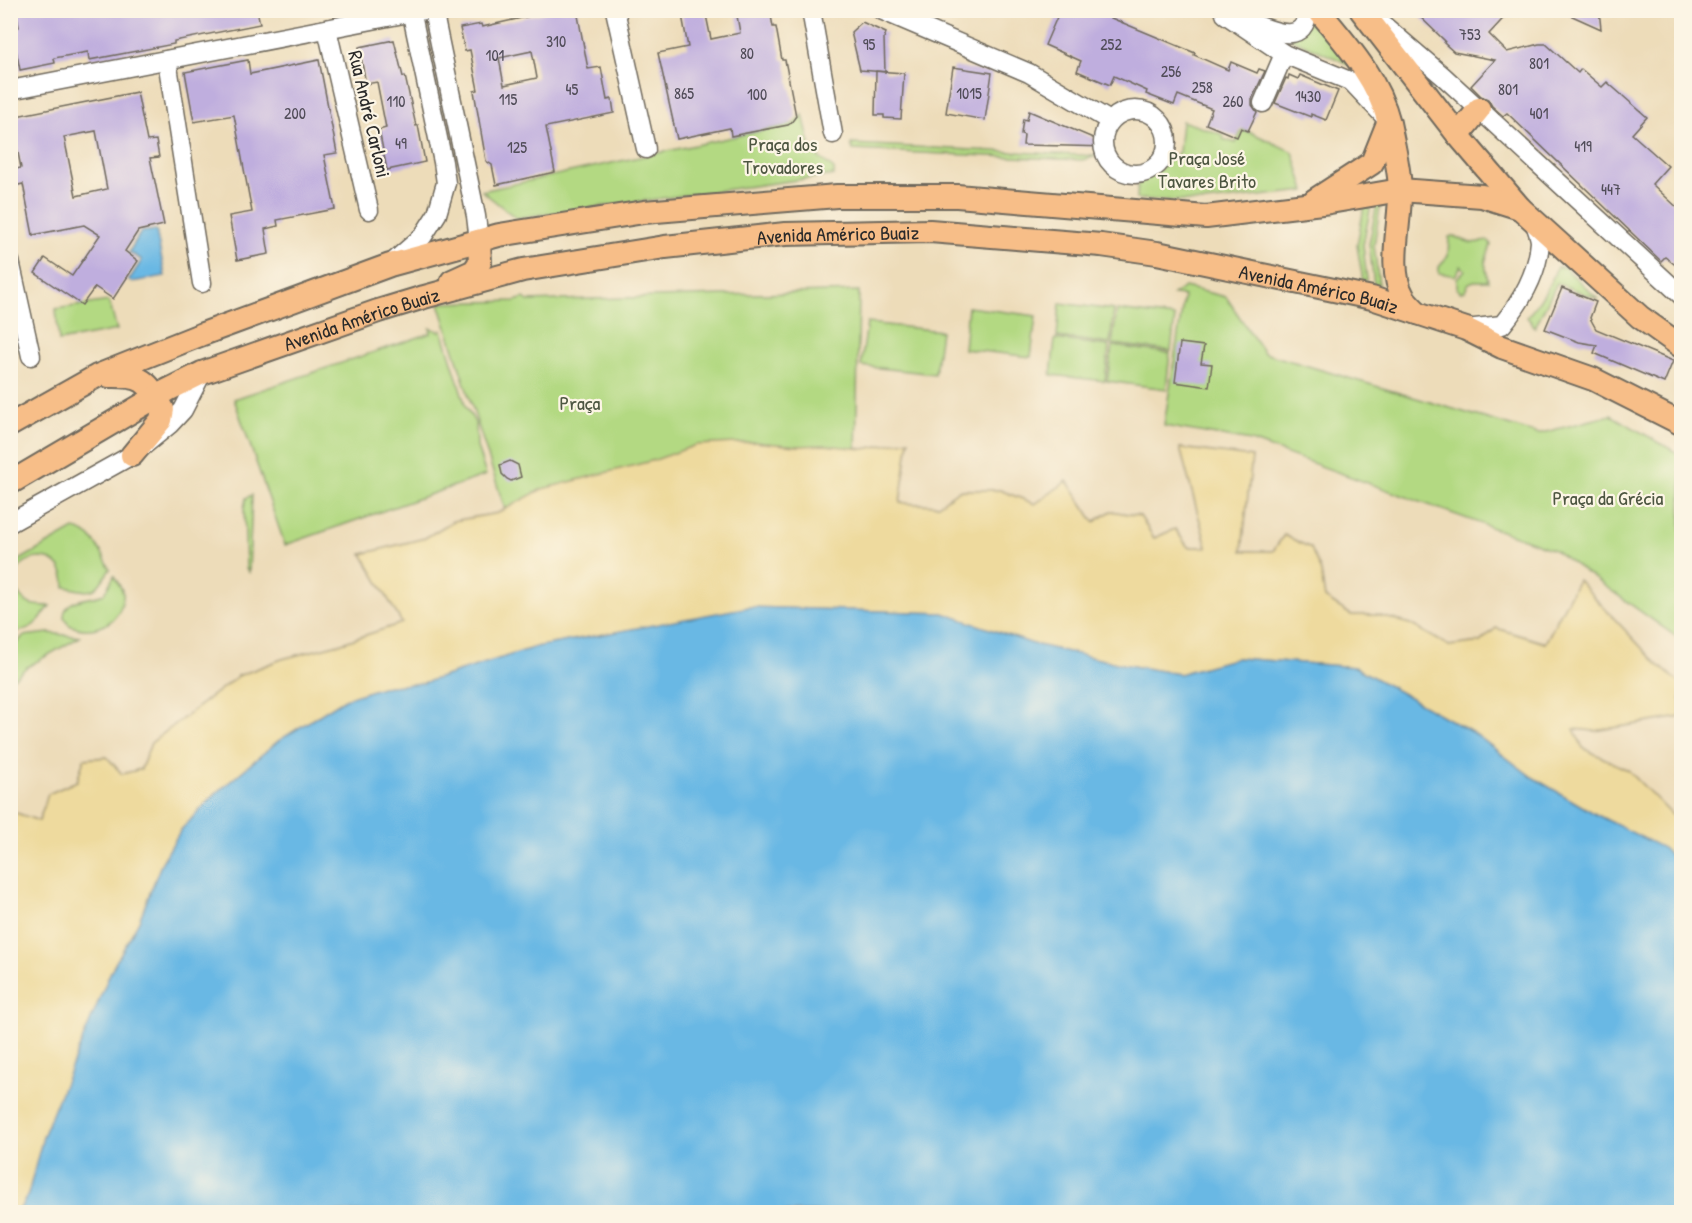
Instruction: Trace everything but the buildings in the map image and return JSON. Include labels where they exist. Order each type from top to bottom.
[{"type":"main road","points":[[1318,10],[1354,54],[1376,86],[1388,121],[1400,190],[1395,254],[1399,289],[1419,314]]},
{"type":"main road","points":[[1361,10],[1458,135],[1527,216],[1640,317],[1682,347]]},
{"type":"main road","points":[[1458,135],[1479,110]]},
{"type":"main road","points":[[1307,205],[1372,163],[1388,121]]},
{"type":"main road","name":"Avenida Américo Buaiz","points":[[10,425],[97,376],[200,335],[390,265],[499,235],[644,212],[837,196],[957,196],[1206,217],[1307,205],[1400,190],[1482,196],[1527,216]]},
{"type":"main road","name":"Avenida Américo Buaiz","points":[[10,483],[156,397],[202,373],[378,311],[523,270],[664,247],[785,234],[930,231],[1101,245],[1157,253],[1372,298],[1466,329],[1502,347],[1593,379],[1682,424]]},
{"type":"main road","points":[[378,311],[474,270],[480,262],[479,241]]},
{"type":"main road","points":[[97,376],[132,375],[146,383],[163,410],[161,420],[132,455]]},
{"type":"main road","points":[[1656,410],[1682,434]]},
{"type":"street","points":[[433,10],[476,216],[479,241]]},
{"type":"street","points":[[615,10],[646,150]]},
{"type":"street","points":[[811,10],[833,134]]},
{"type":"street","points":[[881,10],[1029,73],[1110,121]]},
{"type":"street","points":[[1220,12],[1286,35],[1300,31],[1307,22],[1308,10]]},
{"type":"street","points":[[1367,10],[1682,296]]},
{"type":"street","points":[[10,90],[415,11],[446,183],[437,214],[423,236],[390,265]]},
{"type":"street","points":[[1220,12],[1284,54],[1352,82],[1388,121]]},
{"type":"street","name":"Rua André Carloni","points":[[327,29],[369,210]]},
{"type":"street","points":[[1263,102],[1284,54]]},
{"type":"street","points":[[166,60],[202,283]]},
{"type":"street","points":[[1466,329],[1502,325],[1523,297],[1533,273],[1540,240],[1527,216]]},
{"type":"street","points":[[10,261],[31,356]]},
{"type":"street","points":[[10,522],[132,455],[170,424],[183,410],[202,373]]},
{"type":"green space","points":[[1312,11],[1362,70],[1287,37]]},
{"type":"green space","name":"Praça dos Trovadores","points":[[803,115],[812,152],[834,169],[834,175],[516,218],[482,191],[793,124]]},
{"type":"green space","name":"Praça José Tavares Brito","points":[[1182,121],[1224,135],[1223,139],[1236,143],[1242,130],[1293,152],[1305,191],[1205,202],[1137,199],[1138,178],[1154,174],[1179,152]]},
{"type":"green space","points":[[851,144],[1098,156],[1082,160],[853,150]]},
{"type":"green space","points":[[1381,201],[1374,245],[1379,285],[1374,284],[1369,244],[1377,203]]},
{"type":"green space","points":[[1365,202],[1371,205],[1363,245],[1367,280],[1363,281],[1357,245]]},
{"type":"green space","points":[[1453,236],[1471,243],[1489,241],[1491,245],[1485,262],[1488,281],[1469,283],[1461,292],[1457,289],[1457,278],[1465,270],[1461,266],[1455,276],[1439,273],[1439,267],[1448,256],[1449,237]]},
{"type":"green space","points":[[1557,267],[1564,267],[1598,299],[1557,283],[1535,327],[1527,317],[1545,294]]},
{"type":"green space","name":"Praça da Grécia","points":[[1185,287],[1226,297],[1264,353],[1538,434],[1611,415],[1681,455],[1681,640],[1554,550],[1251,441],[1164,426],[1184,296],[1173,295]]},
{"type":"green space","name":"Praça","points":[[859,291],[856,457],[508,519],[439,303],[515,301],[524,298],[528,301]]},
{"type":"green space","points":[[109,301],[117,330],[59,341],[56,309]]},
{"type":"green space","points":[[1060,303],[1114,310],[1110,344],[1057,337]]},
{"type":"green space","points":[[968,307],[1036,316],[1031,357],[964,349]]},
{"type":"green space","points":[[1117,310],[1175,317],[1171,351],[1112,344]]},
{"type":"green space","points":[[867,323],[941,331],[935,374],[861,366]]},
{"type":"green space","points":[[430,328],[442,330],[466,407],[476,424],[477,447],[486,475],[285,545],[234,399],[431,333]]},
{"type":"green space","points":[[1055,339],[1109,346],[1105,381],[1051,375]]},
{"type":"green space","points":[[1112,346],[1170,353],[1166,389],[1107,381]]},
{"type":"green space","points":[[252,495],[249,572],[246,568],[244,508],[246,498]]},
{"type":"green space","points":[[74,529],[92,538],[110,569],[96,588],[88,591],[65,587],[63,572],[56,563],[36,558],[26,562],[18,569],[15,579],[18,592],[27,603],[50,606],[34,625],[11,633],[11,565]]},
{"type":"green space","points":[[114,576],[123,596],[121,607],[112,620],[92,629],[69,625],[64,617],[68,606],[79,600],[104,594]]},
{"type":"green space","points":[[49,633],[80,637],[27,667],[11,680],[11,651],[23,636]]},
{"type":"sand","points":[[909,440],[900,503],[938,505],[959,490],[1000,490],[1035,504],[1067,481],[1094,522],[1111,511],[1140,516],[1154,538],[1175,529],[1188,547],[1207,547],[1180,448],[1252,457],[1242,551],[1273,551],[1284,535],[1311,548],[1321,572],[1325,598],[1351,615],[1377,615],[1410,624],[1449,646],[1480,642],[1496,628],[1545,643],[1578,580],[1657,664],[1681,684],[1681,717],[1594,731],[1574,729],[1583,748],[1628,770],[1681,824],[1681,874],[1662,848],[1597,815],[1532,777],[1475,734],[1355,667],[1237,658],[1179,674],[1121,664],[1033,644],[943,613],[749,607],[696,619],[536,647],[423,683],[382,687],[345,699],[278,741],[212,797],[181,830],[162,862],[139,921],[111,971],[43,1137],[28,1195],[18,1212],[11,1212],[11,811],[39,821],[48,794],[77,781],[84,759],[107,757],[122,774],[141,769],[151,743],[238,676],[282,659],[339,644],[402,623],[362,554],[425,538],[453,521],[498,513],[542,489],[655,460],[696,445],[754,442],[864,449]]},
{"type":"water","points":[[156,230],[165,276],[132,282],[129,280],[142,260],[129,252],[141,232]]},
{"type":"water","points":[[749,607],[943,613],[1033,644],[1121,664],[1179,674],[1237,658],[1355,667],[1475,734],[1532,777],[1597,815],[1663,848],[1681,865],[1681,1212],[18,1212],[28,1195],[43,1137],[61,1092],[111,971],[139,921],[162,862],[181,830],[212,797],[278,741],[345,699],[382,687],[423,683],[536,647]]}]
